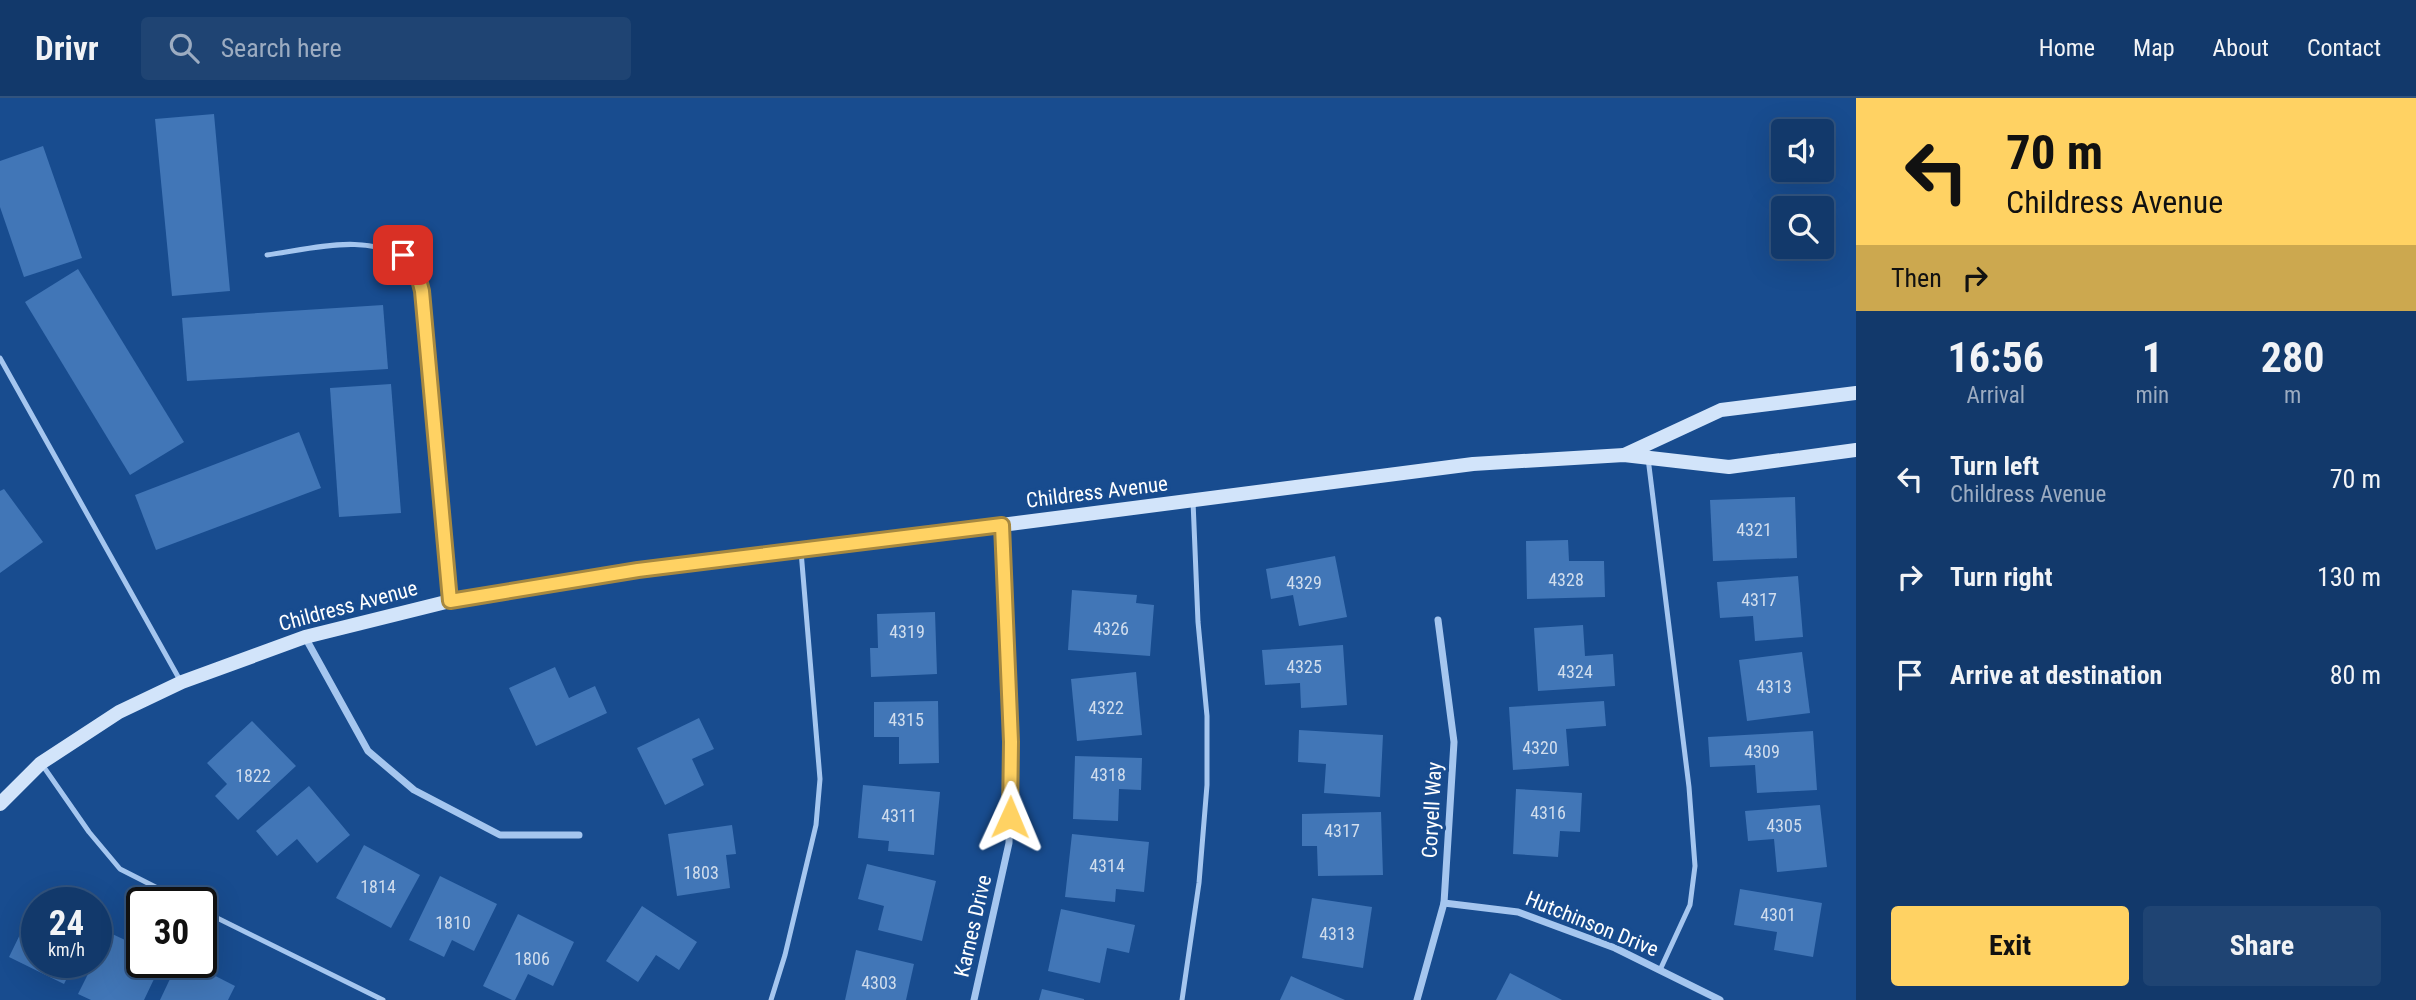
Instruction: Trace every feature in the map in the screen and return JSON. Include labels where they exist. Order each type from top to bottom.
[{"type":"street","name":"Childress Avenue","points":[[1624,455],[1721,410],[1856,393]]},
{"type":"street","name":"Childress Avenue","points":[[0,804],[41,763],[119,712],[182,682],[305,637],[450,601],[638,570],[1193,502],[1473,464],[1624,455],[1729,467],[1856,450]]},
{"type":"street","name":"Karnes Drive","points":[[974,1000],[1009,843],[1011,742],[1002,525]]},
{"type":"street","name":"Coryell Way","points":[[1417,1000],[1444,904],[1454,742],[1438,620]]},
{"type":"street","points":[[305,637],[368,751],[414,790],[500,835],[579,835]]},
{"type":"street","name":"Hutchinson Drive","points":[[1444,904],[1518,912],[1615,948],[1720,1000]]},
{"type":"lane","points":[[267,255],[356,243],[403,255],[415,264],[424,312],[450,601]]},
{"type":"lane","points":[[0,358],[182,682]]},
{"type":"lane","points":[[1648,458],[1689,787],[1695,866],[1690,905],[1660,970]]},
{"type":"lane","points":[[1182,1000],[1199,883],[1207,785],[1207,716],[1198,622],[1193,502]]},
{"type":"lane","points":[[771,1000],[785,955],[816,825],[820,779],[801,551]]},
{"type":"lane","points":[[41,763],[89,832],[120,869],[155,887]]},
{"type":"lane","points":[[217,919],[383,1000]]},
{"type":"building","points":[[214,114],[230,291],[172,296],[155,119]]},
{"type":"building","points":[[43,146],[82,258],[24,277],[0,207],[0,161]]},
{"type":"building","points":[[78,269],[184,442],[130,475],[25,302]]},
{"type":"building","points":[[383,305],[388,369],[187,381],[182,318]]},
{"type":"building","points":[[391,384],[401,513],[339,517],[330,388]]},
{"type":"building","points":[[299,432],[321,488],[156,550],[135,495]]},
{"type":"building","points":[[4,489],[43,542],[0,573],[0,491]]},
{"type":"building","points":[[1795,497],[1797,558],[1713,561],[1710,500]]},
{"type":"building","points":[[1568,540],[1569,561],[1604,561],[1605,597],[1527,599],[1526,541]]},
{"type":"building","points":[[1335,556],[1347,617],[1299,626],[1293,595],[1271,599],[1266,569]]},
{"type":"building","points":[[1798,576],[1803,637],[1755,641],[1753,616],[1720,618],[1717,582]]},
{"type":"building","points":[[1072,590],[1137,595],[1136,603],[1154,605],[1150,656],[1068,650]]},
{"type":"building","points":[[935,612],[937,674],[871,677],[870,648],[878,648],[877,614]]},
{"type":"building","points":[[1583,625],[1585,656],[1613,654],[1615,686],[1538,691],[1534,628]]},
{"type":"building","points":[[1343,645],[1347,705],[1301,708],[1300,683],[1265,685],[1262,650]]},
{"type":"building","points":[[1802,652],[1810,713],[1747,721],[1739,660]]},
{"type":"building","points":[[555,667],[569,698],[595,686],[607,713],[536,746],[509,688]]},
{"type":"building","points":[[1136,672],[1142,735],[1077,741],[1071,679]]},
{"type":"building","points":[[938,701],[939,763],[899,764],[899,737],[874,737],[874,702]]},
{"type":"building","points":[[1604,701],[1606,726],[1566,729],[1569,766],[1513,770],[1509,707]]},
{"type":"building","points":[[699,718],[714,749],[692,759],[704,785],[665,805],[637,748]]},
{"type":"building","points":[[252,721],[296,766],[238,820],[215,796],[227,784],[207,763]]},
{"type":"building","points":[[1299,730],[1383,735],[1380,797],[1324,793],[1326,764],[1298,762]]},
{"type":"building","points":[[1813,731],[1817,790],[1757,793],[1755,765],[1710,767],[1708,737]]},
{"type":"building","points":[[1075,756],[1142,758],[1141,790],[1119,789],[1118,821],[1073,819]]},
{"type":"building","points":[[863,785],[940,792],[934,855],[888,851],[889,841],[858,838]]},
{"type":"building","points":[[309,786],[350,835],[317,863],[297,839],[277,856],[256,831]]},
{"type":"building","points":[[1516,789],[1582,793],[1580,832],[1560,831],[1558,857],[1513,854]]},
{"type":"building","points":[[1820,805],[1827,867],[1777,872],[1774,839],[1748,841],[1745,811]]},
{"type":"building","points":[[1381,812],[1383,875],[1318,876],[1317,846],[1302,846],[1302,814]]},
{"type":"building","points":[[732,825],[736,854],[726,855],[730,888],[677,896],[668,834]]},
{"type":"building","points":[[1072,834],[1149,842],[1144,892],[1116,889],[1115,902],[1065,897]]},
{"type":"building","points":[[364,845],[420,875],[391,928],[336,898]]},
{"type":"building","points":[[867,864],[936,881],[922,941],[878,930],[884,906],[858,899]]},
{"type":"building","points":[[440,876],[497,904],[474,951],[452,940],[444,957],[409,940]]},
{"type":"building","points":[[1740,889],[1822,903],[1813,957],[1774,950],[1777,932],[1734,925]]},
{"type":"building","points":[[1312,898],[1372,907],[1363,968],[1302,958]]},
{"type":"building","points":[[642,906],[697,942],[679,970],[656,955],[638,982],[606,961]]},
{"type":"building","points":[[1061,909],[1135,925],[1129,953],[1107,948],[1100,983],[1048,971]]},
{"type":"building","points":[[518,914],[574,942],[553,986],[528,974],[515,1000],[512,1000],[483,986]]},
{"type":"building","points":[[21,932],[21,963],[9,957]]},
{"type":"building","points":[[112,934],[126,940],[126,978],[154,979],[144,1000],[91,1000],[78,994],[86,978],[112,978]]},
{"type":"building","points":[[856,950],[914,964],[906,1000],[845,1000]]},
{"type":"building","points":[[1510,973],[1562,1000],[1496,1000]]},
{"type":"building","points":[[1291,976],[1345,1000],[1280,1000]]},
{"type":"building","points":[[217,977],[235,986],[228,1000],[160,1000],[170,978]]},
{"type":"building","points":[[52,978],[67,978],[64,984]]},
{"type":"building","points":[[1042,989],[1084,999],[1084,1000],[1039,1000]]},
{"type":"route","points":[[403,255],[415,264],[422,291],[450,601],[638,570],[1002,525],[1011,742],[1010,817]]}]
